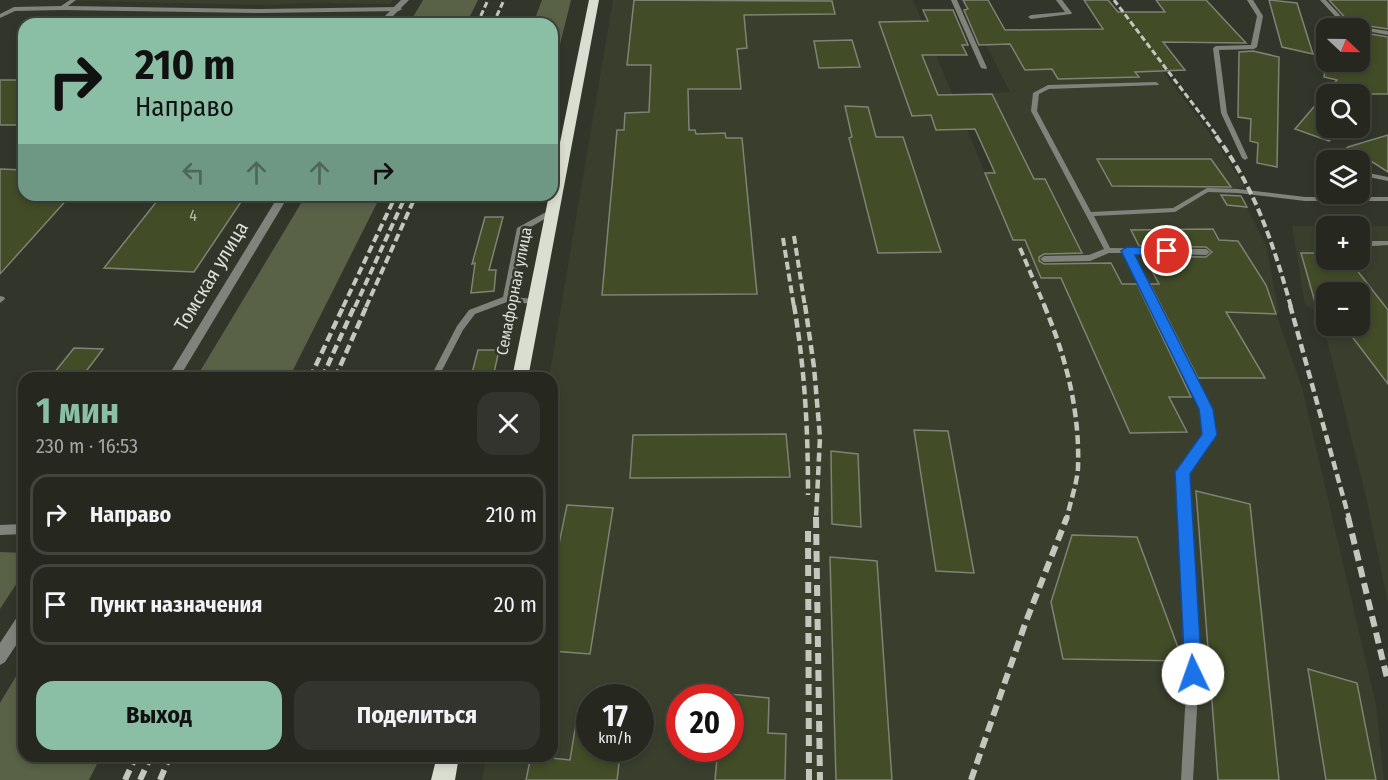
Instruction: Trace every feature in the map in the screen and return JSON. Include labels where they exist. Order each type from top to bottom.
[{"type":"highway","name":"Семафорная улица","points":[[558,178],[594,0]]},
{"type":"highway","name":"Семафорная улица","points":[[521,372],[553,201]]},
{"type":"highway","points":[[443,780],[447,762]]},
{"type":"street","points":[[398,18],[401,12],[399,9],[405,0]]},
{"type":"street","name":"Томская улица","points":[[177,372],[280,201]]},
{"type":"street","points":[[0,657],[18,628]]},
{"type":"lane","points":[[62,8],[73,0]]},
{"type":"lane","points":[[954,0],[984,68]]},
{"type":"lane","points":[[1031,17],[1069,13],[1059,0]]},
{"type":"lane","points":[[1245,158],[1224,113],[1216,48],[1254,47],[1260,16],[1250,0]]},
{"type":"lane","points":[[1323,0],[1347,26],[1388,33]]},
{"type":"lane","points":[[156,10],[163,2]]},
{"type":"lane","points":[[0,16],[14,9],[62,8],[399,9]]},
{"type":"lane","points":[[1108,250],[1034,111],[1036,93],[1048,87],[1156,84]]},
{"type":"lane","points":[[1370,175],[1388,179]]},
{"type":"lane","points":[[1088,214],[1174,210],[1207,190],[1238,191],[1305,199],[1388,199]]},
{"type":"lane","points":[[507,298],[520,230],[551,213]]},
{"type":"lane","points":[[1370,244],[1388,243]]},
{"type":"lane","points":[[1044,259],[1090,258],[1108,250],[1206,252]]},
{"type":"lane","points":[[1127,251],[1206,409],[1210,435],[1182,472],[1193,674],[1187,780]]},
{"type":"lane","points":[[437,372],[460,328],[472,312],[507,298],[535,302]]},
{"type":"lane","points":[[0,530],[18,529]]},
{"type":"shaded area","points":[[45,0],[393,0],[390,4],[272,5]]},
{"type":"shaded area","points":[[423,0],[478,0],[469,18],[412,18]]},
{"type":"shaded area","points":[[542,0],[571,0],[558,53],[558,18],[535,18]]},
{"type":"shaded area","points":[[613,0],[913,0],[985,173],[993,169],[958,95],[1010,92],[986,45],[1141,42],[1218,145],[1245,187],[1237,188],[1266,246],[1279,313],[1276,314],[1302,388],[1376,705],[1384,780],[482,780],[485,762],[558,762],[558,372],[550,372]]},
{"type":"shaded area","points":[[302,201],[378,201],[292,372],[200,372]]},
{"type":"shaded area","points":[[1292,226],[1316,226],[1316,270],[1370,270],[1370,226],[1388,226],[1388,604],[1367,501],[1326,336],[1370,336],[1370,282],[1316,282],[1316,312],[1305,304]]},
{"type":"shaded area","points":[[0,552],[18,553],[18,581],[0,609]]},
{"type":"shaded area","points":[[18,673],[18,762],[98,762],[89,780],[0,780],[0,703]]},
{"type":"building","points":[[634,0],[832,1],[835,14],[744,15],[747,48],[737,49],[741,89],[688,89],[689,130],[695,130],[696,134],[725,133],[726,138],[742,138],[757,294],[602,295],[617,130],[624,130],[625,113],[649,112],[651,65],[627,65]]},
{"type":"building","points":[[963,0],[988,0],[1005,30],[1103,29],[1084,0],[1108,0],[1118,12],[1165,12],[1156,0],[1206,0],[1246,43],[1163,42],[1185,70],[1135,72],[1139,77],[1058,79],[1052,69],[1025,70],[1010,44],[979,45],[964,10],[968,9]]},
{"type":"building","points":[[1269,0],[1297,3],[1313,54],[1282,47]]},
{"type":"building","points":[[1329,0],[1388,0],[1388,29],[1370,26],[1370,18],[1345,18]]},
{"type":"building","points":[[923,10],[953,10],[968,45],[962,45],[967,55],[922,55],[938,95],[992,94],[1034,179],[1045,179],[1082,253],[1044,254],[1039,257],[1039,261],[1044,264],[1111,263],[1122,284],[1137,284],[1191,397],[1169,397],[1187,432],[1130,433],[1061,278],[1041,278],[1025,240],[1013,240],[985,173],[995,173],[975,129],[936,130],[931,115],[912,116],[879,22],[928,21]]},
{"type":"building","points":[[1370,34],[1388,37],[1388,94],[1370,94],[1370,84],[1334,84],[1337,80],[1324,77],[1325,72],[1370,72]]},
{"type":"building","points":[[852,40],[860,67],[819,68],[814,41]]},
{"type":"building","points":[[1253,51],[1279,57],[1277,167],[1257,163],[1258,143],[1250,141],[1251,119],[1238,117],[1239,52]]},
{"type":"building","points":[[0,80],[18,80],[18,125],[0,125]]},
{"type":"building","points":[[1316,104],[1316,136],[1295,129]]},
{"type":"building","points":[[845,106],[868,107],[876,137],[903,137],[941,252],[878,253],[849,138],[852,137]]},
{"type":"building","points":[[1388,135],[1388,172],[1370,160],[1370,150],[1344,150]]},
{"type":"building","points":[[1097,159],[1211,159],[1231,187],[1112,186]]},
{"type":"building","points":[[0,169],[18,170],[18,201],[66,201],[0,274]]},
{"type":"building","points":[[1221,195],[1241,196],[1247,207],[1227,205]]},
{"type":"building","points":[[157,201],[242,201],[194,272],[104,268]]},
{"type":"building","points":[[485,217],[503,217],[489,270],[496,270],[494,291],[471,293],[475,263],[472,264]]},
{"type":"building","points":[[1213,229],[1219,240],[1238,241],[1266,285],[1276,314],[1226,312],[1265,378],[1198,378],[1150,284],[1159,284],[1144,256],[1206,257],[1212,252],[1206,247],[1139,246],[1131,230]]},
{"type":"building","points":[[1301,253],[1316,253],[1316,270],[1357,270],[1366,282],[1316,282],[1316,306]]},
{"type":"building","points":[[1370,287],[1388,310],[1388,384],[1352,336],[1370,336]]},
{"type":"building","points":[[74,348],[103,349],[86,372],[55,372]]},
{"type":"building","points":[[478,350],[499,350],[494,372],[472,372]]},
{"type":"building","points":[[914,430],[948,431],[974,573],[936,571]]},
{"type":"building","points":[[786,434],[790,477],[630,478],[633,435]]},
{"type":"building","points":[[831,451],[858,454],[861,527],[832,524]]},
{"type":"building","points":[[1196,491],[1250,504],[1279,780],[1218,780]]},
{"type":"building","points":[[567,505],[613,508],[590,654],[558,651],[558,549]]},
{"type":"building","points":[[1072,535],[1137,537],[1183,661],[1063,659],[1051,602]]},
{"type":"building","points":[[830,557],[877,561],[892,780],[836,780]]},
{"type":"building","points":[[1308,669],[1357,683],[1376,780],[1326,780]]},
{"type":"building","points":[[744,695],[769,698],[768,733],[786,734],[785,780],[715,780],[717,762],[744,762]]},
{"type":"building","points":[[576,723],[576,762],[619,762],[617,780],[526,780],[530,762],[558,762],[558,759],[570,760]]},
{"type":"railway","points":[[480,18],[488,0]]},
{"type":"railway","points":[[496,18],[504,0]]},
{"type":"railway","points":[[1114,0],[1218,137]]},
{"type":"railway","points":[[1216,136],[1242,176],[1262,218],[1291,307]]},
{"type":"railway","points":[[343,307],[393,201]]},
{"type":"railway","points":[[355,307],[403,201]]},
{"type":"railway","points":[[366,307],[413,201]]},
{"type":"railway","points":[[794,236],[805,307]]},
{"type":"railway","points":[[783,238],[794,307]]},
{"type":"railway","points":[[1020,248],[1045,307]]},
{"type":"railway","points":[[313,372],[344,305]]},
{"type":"railway","points":[[325,372],[355,305]]},
{"type":"railway","points":[[338,372],[367,305]]},
{"type":"railway","points":[[794,305],[805,400],[808,495]]},
{"type":"railway","points":[[805,305],[814,367],[820,437],[816,518]]},
{"type":"railway","points":[[1044,305],[1065,364],[1077,426],[1078,468],[1067,518]]},
{"type":"railway","points":[[1290,305],[1349,518]]},
{"type":"railway","points":[[971,780],[1025,624],[1067,517]]},
{"type":"railway","points":[[1348,517],[1388,682]]},
{"type":"railway","points":[[816,518],[820,780]]},
{"type":"railway","points":[[808,531],[809,780]]},
{"type":"railway","points":[[125,780],[133,762]]},
{"type":"railway","points":[[140,780],[148,762]]},
{"type":"railway","points":[[160,780],[168,762]]},
{"type":"route","points":[[1167,251],[1127,251],[1206,409],[1210,435],[1182,472],[1193,674]]}]
